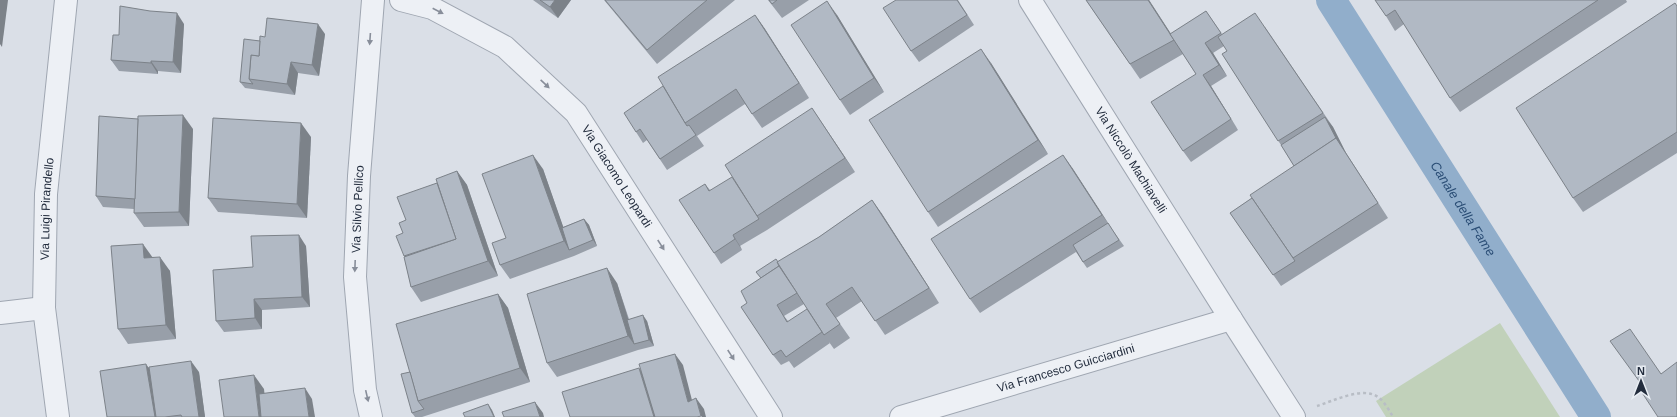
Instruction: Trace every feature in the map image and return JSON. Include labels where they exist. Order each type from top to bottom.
[{"type":"street","name":"Via Luigi Pirandello","points":[[58,417],[44,308],[46,194],[66,0]]},
{"type":"street","name":"Via Silvio Pellico","points":[[372,417],[365,390],[355,277],[359,176],[373,0]]},
{"type":"street","name":"Via Giacomo Leopardi","points":[[401,0],[432,8],[505,47],[576,113],[772,417]]},
{"type":"street","name":"Via Niccolò Machiavelli","points":[[1030,0],[1293,415]]},
{"type":"street","points":[[0,313],[44,308]]},
{"type":"street","name":"Via Francesco Guicciardini","points":[[901,417],[1231,319]]},
{"type":"path","points":[[1293,415],[1358,393],[1367,392],[1378,397],[1393,417]]},
{"type":"green space","points":[[1500,323],[1560,417],[1386,417],[1376,401]]},
{"type":"building","points":[[540,0],[555,0],[550,7]]},
{"type":"building","points":[[605,0],[707,0],[647,50]]},
{"type":"building","points":[[769,0],[777,0],[772,4]]},
{"type":"building","points":[[896,0],[957,0],[967,15],[911,51],[883,8]]},
{"type":"building","points":[[1086,0],[1148,0],[1174,40],[1130,64]]},
{"type":"building","points":[[1375,0],[1598,0],[1450,98],[1395,10],[1386,16]]},
{"type":"building","points":[[827,1],[874,78],[840,100],[791,25]]},
{"type":"building","points":[[1675,3],[1677,6],[1677,132],[1573,198],[1516,108]]},
{"type":"building","points":[[120,6],[150,11],[177,13],[173,62],[151,61],[151,63],[111,60],[113,35],[119,35]]},
{"type":"building","points":[[1206,11],[1221,33],[1205,43],[1219,65],[1203,75],[1231,119],[1183,151],[1151,102],[1196,74],[1170,34]]},
{"type":"building","points":[[1255,13],[1323,113],[1278,141],[1222,54],[1227,51],[1218,37]]},
{"type":"building","points":[[755,15],[799,83],[752,114],[736,89],[685,123],[658,77]]},
{"type":"building","points":[[267,18],[318,24],[312,65],[291,62],[287,84],[249,79],[251,55],[259,56],[260,36],[265,37]]},
{"type":"building","points":[[244,39],[260,41],[259,56],[251,55],[249,79],[253,84],[240,82]]},
{"type":"building","points":[[981,49],[1038,140],[928,212],[869,120]]},
{"type":"building","points":[[663,86],[687,126],[689,125],[696,135],[660,159],[640,129],[636,132],[624,113]]},
{"type":"building","points":[[812,108],[845,158],[757,216],[725,165]]},
{"type":"building","points":[[183,115],[179,212],[134,213],[138,116]]},
{"type":"building","points":[[99,116],[138,119],[135,199],[96,196]]},
{"type":"building","points":[[1325,117],[1336,138],[1294,166],[1281,145]]},
{"type":"building","points":[[213,118],[301,123],[297,204],[208,198]]},
{"type":"building","points":[[1336,138],[1378,203],[1293,258],[1250,195]]},
{"type":"building","points":[[533,155],[564,241],[500,265],[492,243],[506,238],[482,174]]},
{"type":"building","points":[[1063,155],[1102,215],[970,299],[931,239]]},
{"type":"building","points":[[457,171],[488,261],[411,287],[404,257],[456,239],[436,179]]},
{"type":"building","points":[[732,177],[759,219],[733,235],[735,239],[714,253],[679,200],[705,184],[709,191]]},
{"type":"building","points":[[437,183],[456,239],[404,256],[396,236],[403,233],[399,223],[406,220],[397,197]]},
{"type":"building","points":[[1252,198],[1295,261],[1273,275],[1230,213]]},
{"type":"building","points":[[872,200],[929,288],[875,321],[852,287],[826,304],[840,324],[824,335],[777,262],[819,237]]},
{"type":"building","points":[[584,219],[593,240],[569,250],[562,228]]},
{"type":"building","points":[[1108,223],[1119,240],[1083,262],[1073,245]]},
{"type":"building","points":[[299,235],[302,297],[254,299],[255,318],[216,321],[213,270],[253,267],[251,236]]},
{"type":"building","points":[[143,244],[144,258],[160,257],[166,325],[118,329],[111,246]]},
{"type":"building","points":[[776,259],[779,266],[761,278],[756,272]]},
{"type":"building","points":[[779,266],[797,293],[777,305],[787,322],[807,309],[822,332],[786,357],[781,350],[773,355],[741,307],[747,303],[741,291]]},
{"type":"building","points":[[607,268],[628,336],[547,363],[527,294]]},
{"type":"building","points":[[498,294],[520,368],[418,401],[396,324]]},
{"type":"building","points":[[643,315],[649,340],[634,344],[627,320]]},
{"type":"building","points":[[1630,329],[1661,374],[1677,362],[1677,417],[1658,417],[1639,388],[1642,385],[1610,341]]},
{"type":"building","points":[[675,354],[688,402],[696,398],[701,416],[655,417],[639,364]]},
{"type":"building","points":[[191,361],[199,417],[182,417],[181,415],[156,417],[149,367]]},
{"type":"building","points":[[146,364],[155,417],[107,417],[100,371]]},
{"type":"building","points":[[639,368],[654,417],[570,417],[562,392]]},
{"type":"building","points":[[410,372],[418,401],[424,409],[412,413],[401,374]]},
{"type":"building","points":[[254,375],[259,417],[224,417],[219,380]]},
{"type":"building","points":[[305,388],[309,417],[261,417],[259,394]]},
{"type":"building","points":[[535,402],[540,417],[504,417],[502,412]]},
{"type":"building","points":[[488,404],[494,417],[465,417],[463,413]]},
{"type":"waterway","name":"Canale della Fame","points":[[1331,0],[1596,417]]}]
